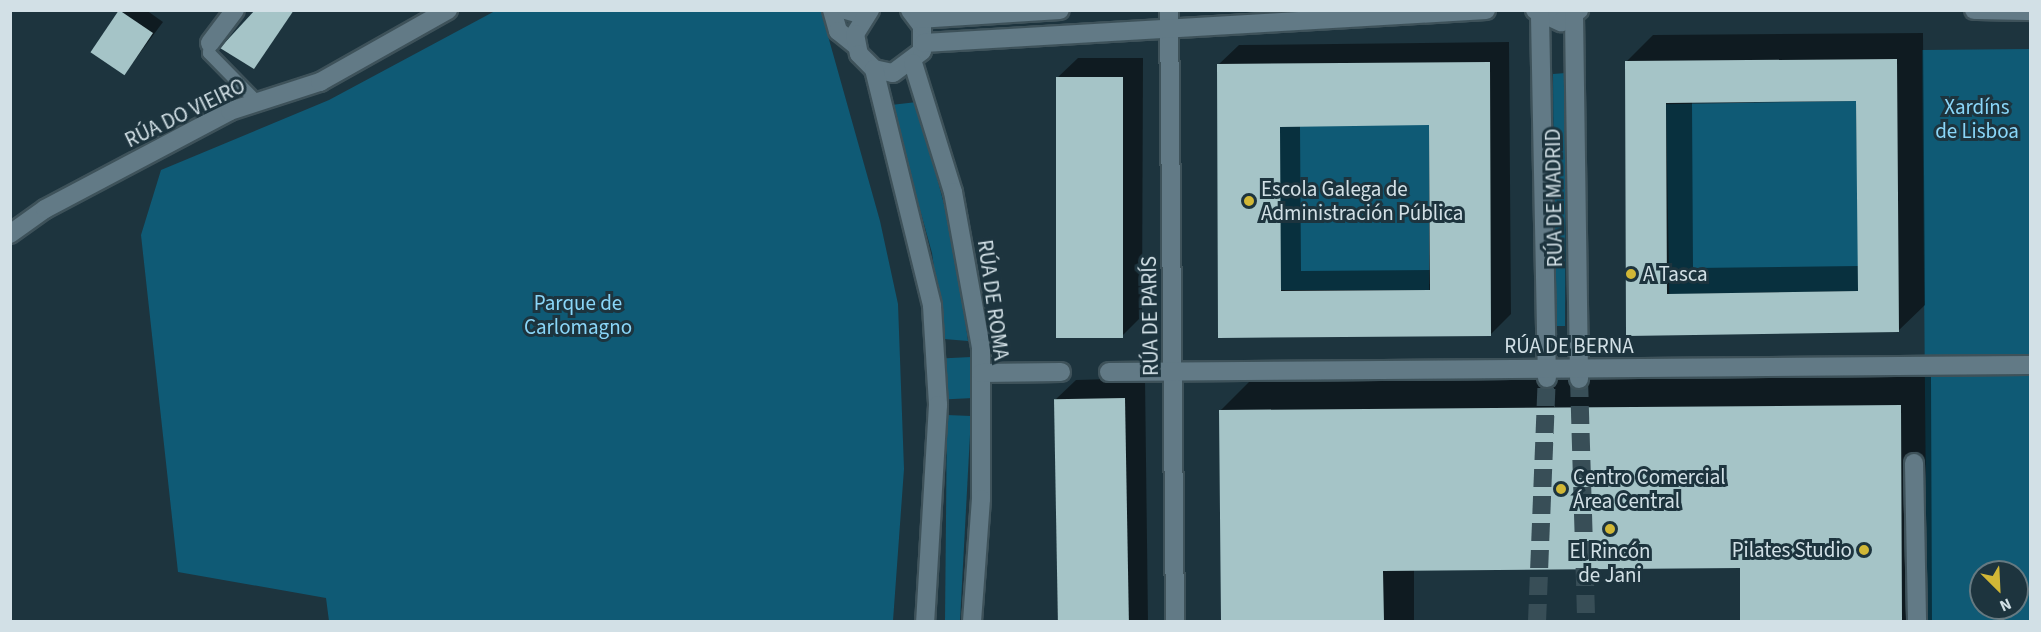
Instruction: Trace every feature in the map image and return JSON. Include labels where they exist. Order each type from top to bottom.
[{"type":"street","points":[[210,43],[235,10]]},
{"type":"street","name":"RÚA DO VIEIRO","points":[[10,234],[45,209],[230,111],[320,82],[448,10]]},
{"type":"street","points":[[832,10],[838,31],[855,45],[874,69],[932,306],[938,405],[931,560],[925,621]]},
{"type":"street","points":[[874,69],[893,73],[913,63],[924,43],[914,15],[1060,10]]},
{"type":"street","points":[[924,43],[1169,20],[1486,10]]},
{"type":"street","points":[[1974,10],[2031,11]]},
{"type":"street","points":[[855,45],[861,12]]},
{"type":"street","points":[[1538,13],[1561,22],[1577,13]]},
{"type":"street","name":"RÚA DE MADRID","points":[[1538,13],[1547,373]]},
{"type":"street","name":"RÚA DE MADRID","points":[[1577,13],[1579,373]]},
{"type":"street","name":"RÚA DE PARÍS","points":[[1169,20],[1175,621]]},
{"type":"street","name":"RÚA DE ROMA","points":[[913,63],[953,192],[981,373],[981,500],[972,621]]},
{"type":"street","name":"RÚA DE BERNA","points":[[1109,372],[1579,373],[2031,365]]},
{"type":"street","points":[[981,373],[1061,372]]},
{"type":"street","points":[[1914,463],[1917,621]]},
{"type":"street","points":[[931,560],[938,596],[936,621]]},
{"type":"lane","points":[[210,43],[209,53],[257,102]]},
{"type":"green space","name":"Parque de Carlomagno","points":[[495,11],[821,11],[880,221],[898,304],[904,469],[893,621],[329,621],[326,598],[178,572],[141,235],[161,170],[329,100]]},
{"type":"green space","name":"Xardíns de Lisboa","points":[[2030,49],[2030,621],[1927,621],[1922,50]]},
{"type":"green space","points":[[1566,73],[1565,326],[1555,326],[1553,74]]},
{"type":"green space","points":[[1856,101],[1859,291],[1669,294],[1666,104]]},
{"type":"green space","points":[[917,102],[955,246],[968,341],[944,339],[932,253],[891,105]]},
{"type":"green space","points":[[1280,125],[1429,125],[1429,290],[1280,290]]},
{"type":"green space","points":[[971,357],[973,398],[948,399],[946,358]]},
{"type":"green space","points":[[947,415],[971,416],[960,621],[945,621]]},
{"type":"building","points":[[119,10],[153,33],[124,75],[90,52]]},
{"type":"building","points":[[255,10],[294,10],[254,69],[220,48]]},
{"type":"building","points":[[1897,59],[1899,332],[1626,336],[1625,61]],"holes":[[[1856,101],[1858,291],[1667,294],[1666,103]]]},
{"type":"building","name":"Escola Galega de Administración Pública","points":[[1490,62],[1491,336],[1218,338],[1217,64]],"holes":[[[1429,125],[1430,290],[1281,291],[1280,127]]]},
{"type":"building","points":[[1056,77],[1123,77],[1123,338],[1056,338]]},
{"type":"building","points":[[1125,398],[1129,621],[1058,622],[1054,399]]},
{"type":"building","name":"Centro Comercial Área Central","points":[[1901,405],[1902,621],[1740,621],[1740,568],[1383,571],[1384,621],[1221,621],[1219,410]]},
{"type":"tunnel","points":[[1537,622],[1547,378]]},
{"type":"tunnel","points":[[1579,379],[1586,622]]},
{"type":"place","name":"Escola Galega de Administración Pública","points":[[1249,201]]},
{"type":"place","name":"A Tasca","points":[[1631,274]]},
{"type":"place","name":"Centro Comercial Área Central","points":[[1561,489]]},
{"type":"place","name":"El Rincón de Jani","points":[[1610,529]]},
{"type":"place","name":"Pilates Studio","points":[[1864,550]]}]
